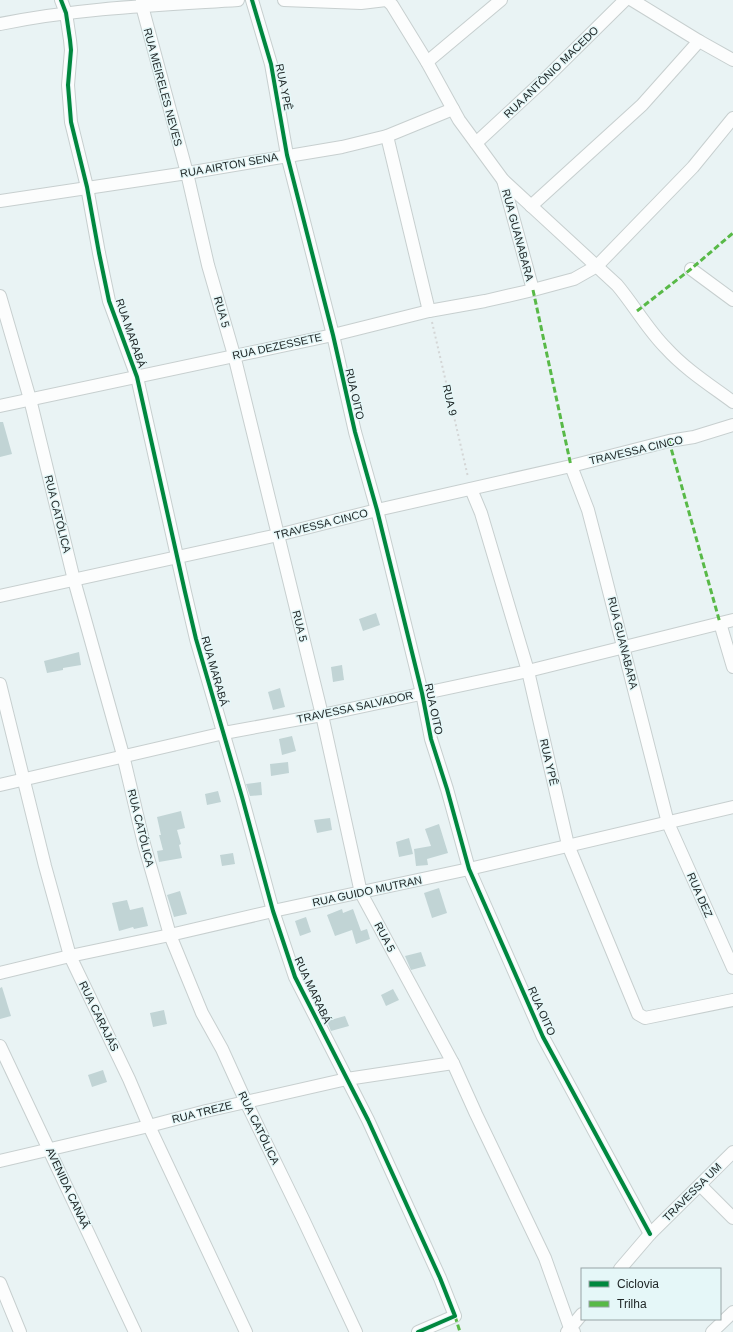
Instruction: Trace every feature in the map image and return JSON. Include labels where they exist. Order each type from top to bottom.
[{"type":"street","name":"RUA MARABÁ","points":[[61,0],[66,13],[71,50],[68,85],[68,100],[71,122],[87,188],[109,301],[137,377],[196,639],[224,733],[273,911],[295,977],[368,1120],[440,1278],[455,1316],[418,1332]]},
{"type":"street","points":[[0,24],[66,13],[142,3],[238,0]]},
{"type":"street","name":"RUA YPÊ","points":[[252,0],[271,64],[287,155]]},
{"type":"street","points":[[284,0],[361,3],[390,1],[427,62],[459,120],[503,180],[597,266],[626,296],[649,329],[682,364],[733,402]]},
{"type":"street","points":[[427,62],[501,0]]},
{"type":"street","name":"RUA ANTÔNIO MACEDO","points":[[476,143],[546,79],[625,0]]},
{"type":"street","points":[[632,0],[733,60]]},
{"type":"street","name":"RUA MEIRELES NEVES","points":[[142,3],[187,173]]},
{"type":"street","points":[[531,206],[642,105],[699,41]]},
{"type":"street","name":"RUA AIRTON SENA","points":[[0,201],[187,173],[287,155],[342,147],[387,136],[453,109]]},
{"type":"street","name":"RUA DEZESSETE","points":[[0,406],[332,335],[429,311],[485,301],[574,279],[597,266],[692,167],[733,118]]},
{"type":"street","points":[[387,136],[429,311]]},
{"type":"street","name":"RUA OITO","points":[[287,155],[355,432],[377,510],[422,693],[431,739],[447,789],[469,869],[543,1037],[650,1234]]},
{"type":"street","name":"RUA 5","points":[[187,173],[208,265],[234,355],[322,715],[361,893],[453,1063],[544,1258],[571,1331]]},
{"type":"street","name":"RUA GUANABARA","points":[[503,180],[533,290]]},
{"type":"street","points":[[691,269],[733,300]]},
{"type":"street","name":"RUA CATÓLICA","points":[[0,296],[30,399],[74,580],[123,756],[144,844],[170,935],[202,1013],[222,1049],[356,1332]]},
{"type":"street","name":"TRAVESSA CINCO","points":[[0,596],[278,535],[377,510],[571,466],[669,441],[694,437],[733,425]]},
{"type":"street","name":"RUA GUANABARA","points":[[571,466],[588,510],[668,823]]},
{"type":"street","name":"RUA YPÊ","points":[[471,489],[481,513],[528,671],[568,845],[638,1014],[645,1018],[733,1000]]},
{"type":"street","name":"TRAVESSA SALVADOR","points":[[0,785],[224,733],[322,715],[528,671],[733,620]]},
{"type":"street","points":[[720,623],[733,667]]},
{"type":"street","name":"RUA CARAJÁS","points":[[0,684],[45,866],[70,956],[129,1079],[148,1126],[246,1332]]},
{"type":"street","name":"RUA GUIDO MUTRAN","points":[[0,973],[70,956],[469,869],[733,807]]},
{"type":"street","name":"RUA DEZ","points":[[668,823],[733,968]]},
{"type":"street","name":"AVENIDA CANAÃ","points":[[0,1046],[50,1149],[135,1332]]},
{"type":"street","name":"RUA TREZE","points":[[0,1161],[347,1079],[453,1063]]},
{"type":"street","name":"TRAVESSA UM","points":[[621,1268],[650,1234],[733,1152]]},
{"type":"street","points":[[700,1185],[733,1218]]},
{"type":"street","points":[[0,1283],[20,1332]]},
{"type":"street","points":[[712,1332],[733,1312]]},
{"type":"street","points":[[571,1331],[581,1316]]},
{"type":"building","points":[[0,422],[3,422],[12,454],[0,457]]},
{"type":"building","points":[[376,613],[380,625],[363,631],[359,619]]},
{"type":"building","points":[[79,652],[81,665],[63,668],[63,670],[47,673],[44,661]]},
{"type":"building","points":[[342,665],[344,680],[333,682],[331,667]]},
{"type":"building","points":[[280,688],[285,707],[273,710],[268,692]]},
{"type":"building","points":[[292,736],[296,751],[282,755],[279,739]]},
{"type":"building","points":[[288,762],[289,773],[271,776],[270,764]]},
{"type":"building","points":[[261,782],[262,795],[250,796],[246,784]]},
{"type":"building","points":[[218,791],[221,802],[207,805],[205,794]]},
{"type":"building","points":[[181,811],[185,828],[177,830],[181,844],[179,845],[182,858],[159,862],[157,851],[163,850],[159,835],[161,835],[157,817]]},
{"type":"building","points":[[330,818],[332,830],[317,833],[314,820]]},
{"type":"building","points":[[439,824],[448,853],[427,859],[428,865],[416,866],[414,849],[431,846],[425,829]]},
{"type":"building","points":[[409,838],[413,854],[399,857],[396,842]]},
{"type":"building","points":[[233,853],[235,864],[222,866],[220,855]]},
{"type":"building","points":[[439,888],[447,913],[432,918],[424,893]]},
{"type":"building","points":[[180,891],[187,914],[174,917],[167,895]]},
{"type":"building","points":[[127,900],[130,910],[143,907],[148,926],[134,929],[133,927],[119,931],[112,903]]},
{"type":"building","points":[[342,909],[343,913],[353,909],[361,931],[367,929],[370,939],[356,944],[352,930],[335,936],[327,915]]},
{"type":"building","points":[[306,917],[311,932],[300,936],[295,921]]},
{"type":"building","points":[[421,952],[426,966],[411,970],[405,956]]},
{"type":"building","points":[[2,987],[11,1016],[0,1019],[0,988]]},
{"type":"building","points":[[393,989],[399,1000],[386,1006],[381,995]]},
{"type":"building","points":[[164,1010],[167,1024],[153,1027],[150,1013]]},
{"type":"building","points":[[345,1016],[349,1026],[331,1031],[327,1021]]},
{"type":"building","points":[[103,1070],[107,1082],[92,1087],[88,1075]]},
{"type":"marked path","points":[[637,311],[691,269],[733,233]]},
{"type":"marked path","points":[[533,290],[571,466]]},
{"type":"marked path","points":[[669,441],[720,623]]},
{"type":"marked path","points":[[455,1316],[460,1332]]},
{"type":"cycle path","points":[[61,0],[66,13],[71,50],[68,85],[71,122],[87,187],[109,301],[137,377],[196,639],[242,797],[273,911],[295,977],[368,1120],[440,1278],[455,1316],[418,1332]]},
{"type":"cycle path","points":[[252,0],[271,64],[287,155],[333,335],[355,432],[377,510],[422,693],[431,739],[447,789],[469,869],[543,1037],[650,1234]]}]
